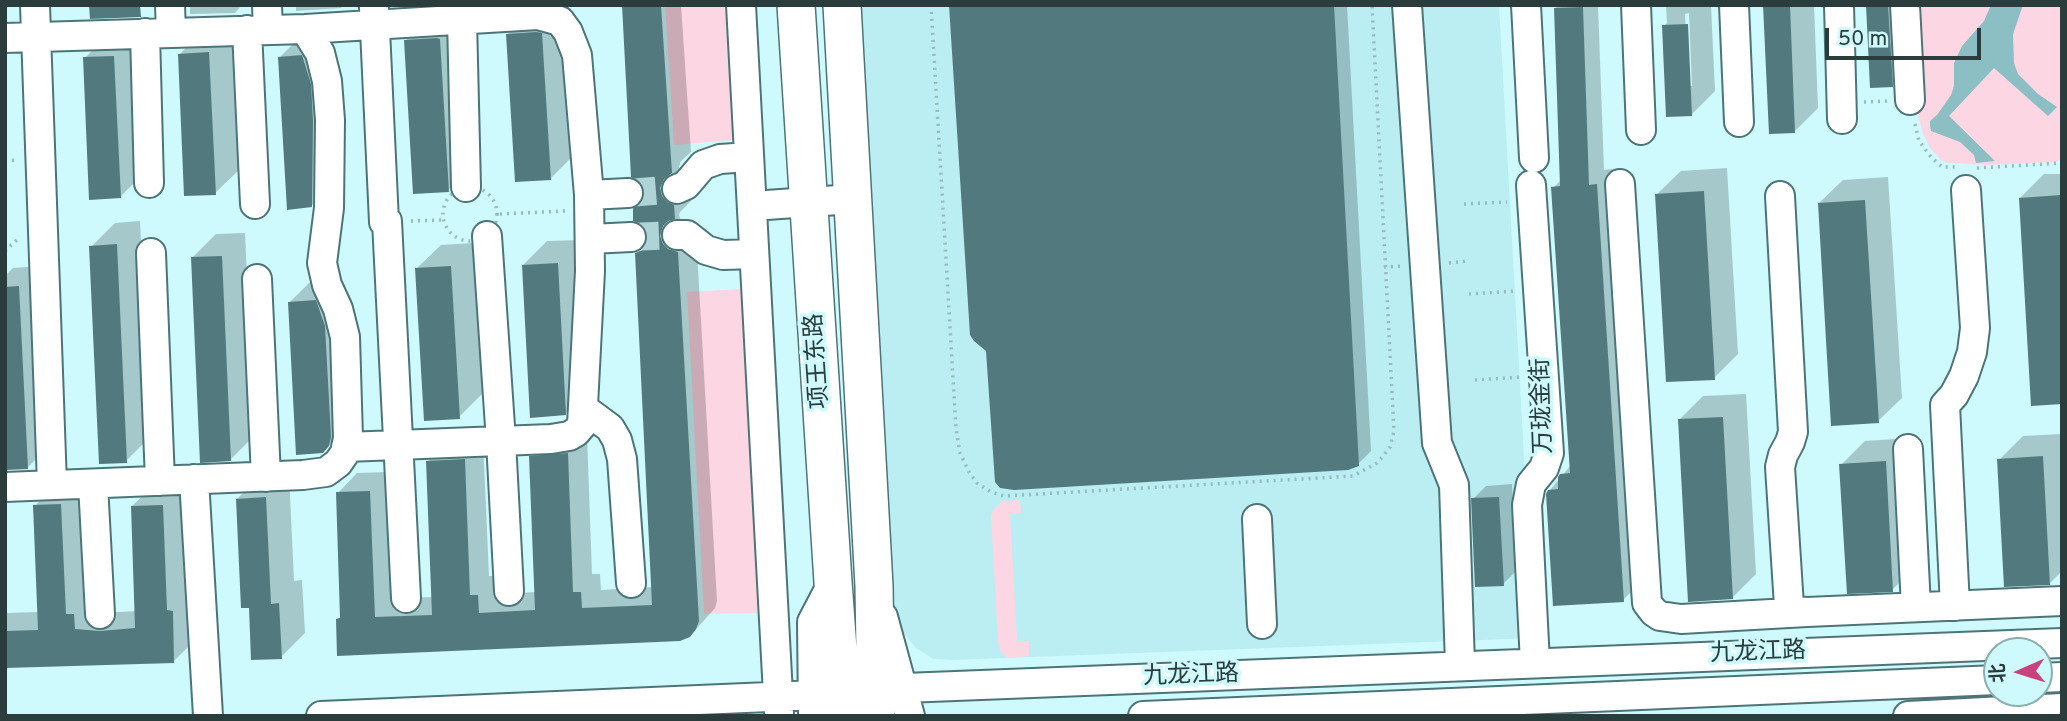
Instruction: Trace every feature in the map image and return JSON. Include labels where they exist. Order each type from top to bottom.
[{"type":"main road","name":"项王东路","points":[[796,5],[832,582],[852,702]]},
{"type":"main road","name":"项王东路","points":[[842,5],[874,586],[852,702]]},
{"type":"street","points":[[35,5],[52,485]]},
{"type":"street","points":[[741,5],[779,706]]},
{"type":"street","points":[[1407,5],[1437,443],[1454,485],[1460,665]]},
{"type":"street","name":"万珑金街","points":[[1526,5],[1538,290],[1549,457],[1531,484],[1527,505],[1535,663]]},
{"type":"street","points":[[1636,5],[1640,130]]},
{"type":"street","points":[[1734,5],[1739,122]]},
{"type":"street","points":[[1839,5],[1842,111]]},
{"type":"street","points":[[1905,5],[1910,100]]},
{"type":"street","points":[[5,38],[162,24],[261,22],[305,29],[374,15],[564,13],[577,55],[591,239],[582,425],[569,436],[346,447]]},
{"type":"street","points":[[374,15],[406,598]]},
{"type":"street","points":[[466,187],[474,15]]},
{"type":"street","points":[[255,204],[261,22]]},
{"type":"street","points":[[149,183],[162,24]]},
{"type":"street","points":[[5,487],[303,475],[326,472],[338,463],[348,438],[345,337],[322,263],[329,208],[330,120],[327,81],[320,53],[305,29]]},
{"type":"street","points":[[677,189],[686,185],[703,165],[720,159],[749,157]]},
{"type":"street","points":[[1620,184],[1647,603],[1654,612],[1660,616],[1681,619],[2062,601]]},
{"type":"street","points":[[1955,606],[1945,405],[1964,376],[1972,352],[1975,328],[1966,190]]},
{"type":"street","points":[[589,203],[628,193]]},
{"type":"street","points":[[1780,196],[1793,432],[1780,467],[1784,533],[1789,606],[1794,611],[1807,612]]},
{"type":"street","points":[[752,206],[853,199]]},
{"type":"street","points":[[492,225],[509,591]]},
{"type":"street","points":[[677,235],[687,235],[706,250],[723,255],[754,254]]},
{"type":"street","points":[[591,239],[631,237]]},
{"type":"street","points":[[151,253],[160,481]]},
{"type":"street","points":[[257,279],[266,477]]},
{"type":"street","points":[[583,408],[610,428],[617,440],[622,459],[631,583]]},
{"type":"street","points":[[1908,449],[1916,607]]},
{"type":"street","points":[[194,480],[208,716]]},
{"type":"street","points":[[93,484],[100,614]]},
{"type":"street","points":[[1257,519],[1262,624]]},
{"type":"street","name":"九龙江路","points":[[321,716],[779,706],[1460,665],[2062,643]]},
{"type":"street","points":[[1968,714],[1977,681]]},
{"type":"street","name":"九龙江路","points":[[1143,716],[1977,681]]},
{"type":"street","points":[[852,702],[910,716]]},
{"type":"street","points":[[1908,716],[2062,708]]},
{"type":"path","points":[[931,5],[956,429],[960,453],[969,472],[977,483],[1004,496],[1353,475],[1370,468],[1390,447],[1394,431],[1372,5]]},
{"type":"path","points":[[1842,111],[1910,100],[1919,141],[1942,167],[1989,169],[2062,163]]},
{"type":"path","points":[[1464,204],[1533,181]]},
{"type":"path","points":[[466,187],[484,190],[491,195],[495,203],[492,225],[479,240],[470,241],[453,235],[443,220],[446,202],[458,189],[466,187]]},
{"type":"path","points":[[492,225],[589,203]]},
{"type":"path","points":[[1469,294],[1538,290]]},
{"type":"path","points":[[1475,380],[1544,375]]},
{"type":"shaded area","points":[[665,5],[725,5],[733,140],[674,145]]},
{"type":"shaded area","points":[[859,5],[1499,5],[1534,638],[952,660],[933,659],[916,648],[901,630],[894,611]]},
{"type":"shaded area","points":[[1910,5],[2062,5],[2061,159],[2055,162],[1989,165],[1948,163],[1941,160],[1930,148],[1923,134],[1914,100]]},
{"type":"shaded area","points":[[1991,5],[2023,5],[2013,34],[2014,63],[2018,74],[2038,94],[2057,107],[2048,116],[1994,68],[1949,116],[1995,161],[1976,163],[1974,155],[1960,142],[1931,131],[1930,121],[1951,95],[1954,86],[1954,63],[1962,46],[1984,21]]},
{"type":"shaded area","points":[[742,289],[762,613],[704,614],[687,292]]},
{"type":"shaded area","points":[[1020,500],[1021,513],[1010,514],[1017,641],[1029,641],[1029,656],[1006,658],[998,642],[991,516],[1002,501]]},
{"type":"building","points":[[89,5],[140,5],[141,17],[90,19]]},
{"type":"building","points":[[622,5],[661,5],[672,173],[664,179],[660,188],[662,196],[674,205],[675,219],[663,226],[660,236],[668,249],[678,252],[699,621],[696,629],[690,637],[680,641],[337,656],[336,619],[340,618],[336,492],[370,491],[375,617],[432,615],[426,461],[465,459],[470,595],[478,595],[479,613],[535,610],[529,456],[568,453],[573,592],[581,592],[582,608],[652,605],[635,253],[641,251],[648,237],[645,227],[633,221],[633,208],[642,201],[644,191],[642,183],[631,177]]},
{"type":"building","points":[[949,5],[1334,5],[1359,466],[1348,470],[1014,490],[1000,488],[995,482],[986,351],[970,335]]},
{"type":"building","points":[[1763,5],[1790,5],[1795,133],[1769,134]]},
{"type":"building","points":[[1866,5],[1888,5],[1893,87],[1870,88]]},
{"type":"building","points":[[1583,7],[1589,185],[1597,184],[1624,602],[1553,606],[1546,494],[1548,490],[1558,489],[1560,474],[1570,473],[1551,187],[1560,186],[1554,8]]},
{"type":"building","points":[[1688,24],[1692,116],[1666,117],[1662,25]]},
{"type":"building","points":[[542,33],[551,180],[515,182],[506,34]]},
{"type":"building","points":[[440,39],[449,192],[413,194],[404,40]]},
{"type":"building","points":[[209,52],[216,195],[184,196],[178,54]]},
{"type":"building","points":[[302,55],[311,84],[312,207],[287,210],[278,57]]},
{"type":"building","points":[[114,56],[121,198],[89,200],[83,57]]},
{"type":"building","points":[[1704,191],[1715,380],[1666,382],[1655,194]]},
{"type":"building","points":[[2061,195],[2062,404],[2031,406],[2019,198]]},
{"type":"building","points":[[1865,200],[1879,423],[1831,426],[1818,203]]},
{"type":"building","points":[[117,244],[127,463],[99,464],[89,246]]},
{"type":"building","points":[[222,256],[231,461],[200,463],[191,257]]},
{"type":"building","points":[[558,263],[566,415],[530,418],[522,265]]},
{"type":"building","points":[[451,266],[460,419],[424,421],[415,268]]},
{"type":"building","points":[[19,286],[28,469],[5,470],[5,287]]},
{"type":"building","points":[[316,300],[325,326],[331,437],[329,446],[323,453],[296,455],[288,302]]},
{"type":"building","points":[[1723,417],[1733,599],[1688,602],[1678,419]]},
{"type":"building","points":[[2043,456],[2050,585],[2004,587],[1997,459]]},
{"type":"building","points":[[1886,461],[1893,592],[1847,594],[1839,464]]},
{"type":"building","points":[[266,497],[271,604],[279,603],[282,659],[251,660],[249,608],[241,608],[236,499]]},
{"type":"building","points":[[1499,497],[1504,586],[1475,587],[1471,498]]},
{"type":"building","points":[[61,504],[66,614],[74,614],[75,629],[100,631],[135,628],[131,506],[163,505],[167,610],[173,611],[174,663],[5,668],[5,631],[38,630],[33,505]]},
{"type":"tunnel","points":[[628,193],[677,189]]},
{"type":"tunnel","points":[[631,237],[677,235]]}]
